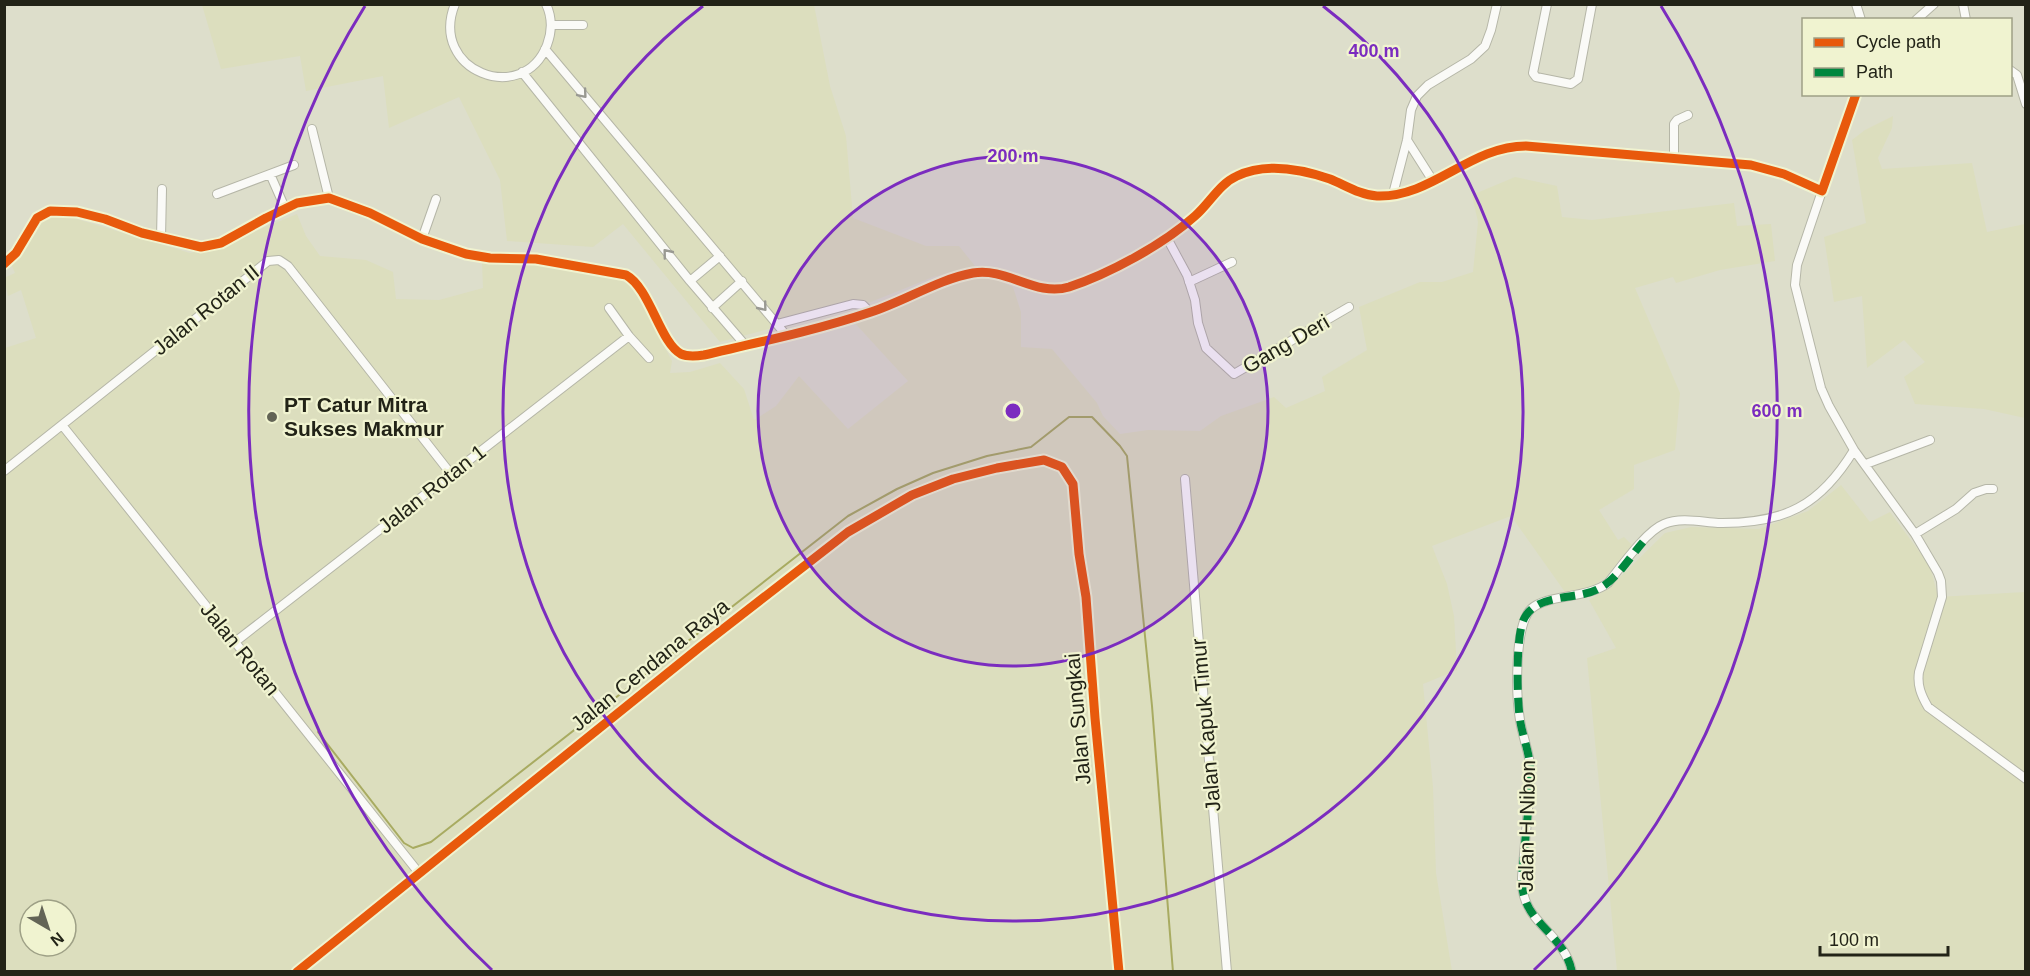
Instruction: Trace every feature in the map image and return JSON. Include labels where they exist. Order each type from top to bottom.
[{"type":"street","points":[[455,4],[450,20],[451,37],[461,59],[474,70],[489,76],[506,77],[522,72],[536,63],[545,49],[551,25],[546,4]]},
{"type":"street","points":[[1393,194],[1407,140],[1411,110],[1417,96],[1428,85],[1471,58],[1485,46],[1497,4]]},
{"type":"street","points":[[1547,4],[1533,73],[1536,77],[1572,84],[1578,79],[1592,4]]},
{"type":"street","points":[[1918,18],[1934,4]]},
{"type":"street","points":[[551,25],[583,25]]},
{"type":"street","points":[[545,49],[786,335]]},
{"type":"street","points":[[2012,71],[2017,75],[2025,104]]},
{"type":"street","points":[[522,72],[712,308],[746,345]]},
{"type":"street","points":[[1855,96],[1797,265],[1795,285],[1821,388],[1829,406],[1854,450],[1915,534],[1938,573],[1942,592],[1917,681],[1923,698],[1928,707],[2025,779]]},
{"type":"street","points":[[1674,159],[1674,124],[1688,115]]},
{"type":"street","points":[[312,129],[329,198]]},
{"type":"street","points":[[1407,140],[1433,181]]},
{"type":"street","points":[[4,264],[16,253],[37,218],[50,211],[77,212],[161,238],[194,246],[211,246],[221,243],[285,208],[308,200],[329,198],[370,213],[449,250],[477,257],[536,259],[626,275],[637,284],[673,347],[682,354],[704,355],[870,312],[975,272],[990,272],[1038,288],[1057,290],[1075,285],[1123,264],[1167,238],[1195,217],[1229,180],[1246,172],[1266,167],[1310,173],[1368,195],[1393,194],[1420,188],[1474,159],[1520,146],[1760,166],[1822,191]]},
{"type":"street","points":[[217,194],[294,165]]},
{"type":"street","points":[[270,174],[285,208]]},
{"type":"street","points":[[161,238],[162,189]]},
{"type":"street","points":[[422,239],[436,199]]},
{"type":"street","name":"Gang Deri","points":[[1167,238],[1189,282],[1206,348],[1234,374],[1349,307]]},
{"type":"street","points":[[690,281],[720,256]]},
{"type":"street","name":"Jalan Rotan II","points":[[4,471],[268,261],[279,260],[288,266],[451,474]]},
{"type":"street","points":[[1189,282],[1232,262]]},
{"type":"street","points":[[712,308],[742,281]]},
{"type":"street","points":[[777,324],[853,304],[863,305],[870,312]]},
{"type":"street","points":[[609,308],[629,336],[649,358]]},
{"type":"street","name":"Jalan Rotan 1","points":[[235,642],[629,336]]},
{"type":"street","name":"Jalan Rotan","points":[[62,425],[419,873]]},
{"type":"street","points":[[1866,464],[1930,440]]},
{"type":"street","name":"Jalan H Nibon","points":[[1572,972],[1566,954],[1556,938],[1531,911],[1522,892],[1530,763],[1520,718],[1517,688],[1521,627],[1525,616],[1536,605],[1591,592],[1602,587],[1652,532],[1665,523],[1690,520],[1716,523],[1755,522],[1788,513],[1830,484],[1854,450]]},
{"type":"street","name":"Jalan Cendana Raya","points":[[297,972],[691,654],[856,527],[912,495],[953,479],[1044,460],[1062,467]]},
{"type":"street","name":"Jalan Sungkai","points":[[1062,467],[1073,484],[1079,554],[1086,597],[1119,972]]},
{"type":"street","name":"Jalan Kapuk Timur","points":[[1185,479],[1227,972]]},
{"type":"street","points":[[1915,534],[1956,509],[1974,493],[1994,489]]},
{"type":"shaded area","points":[[202,5],[814,5],[830,86],[846,136],[853,218],[926,246],[959,246],[975,266],[933,277],[871,302],[720,342],[623,224],[593,247],[507,241],[500,180],[459,97],[389,128],[383,76],[306,91],[300,56],[221,69]]},
{"type":"shaded area","points":[[1893,116],[1892,128],[1878,158],[1882,169],[1972,163],[1987,232],[2025,224],[2025,418],[1984,409],[1915,404],[1904,377],[1925,362],[1904,340],[1867,368],[1862,296],[1834,302],[1824,237],[1866,223],[1852,140],[1865,130]]},
{"type":"shaded area","points":[[1515,177],[1557,186],[1562,217],[1592,220],[1734,203],[1737,226],[1771,224],[1775,261],[1720,270],[1676,283],[1673,277],[1635,288],[1680,393],[1675,450],[1634,465],[1634,489],[1599,510],[1618,540],[1624,537],[1632,545],[1606,577],[1591,587],[1565,592],[1511,516],[1432,546],[1447,584],[1454,616],[1457,670],[1423,684],[1433,787],[1436,873],[1452,971],[5,972],[5,348],[36,338],[21,290],[8,296],[4,278],[15,273],[11,264],[25,251],[40,222],[60,214],[190,253],[219,246],[297,214],[306,236],[320,256],[366,260],[393,272],[396,299],[439,300],[483,288],[482,263],[542,265],[618,279],[632,286],[672,361],[670,373],[690,372],[720,363],[744,389],[754,420],[776,406],[799,376],[848,429],[908,381],[853,321],[896,308],[958,280],[991,277],[1013,287],[1021,312],[1021,347],[1052,349],[1097,403],[1103,416],[1120,434],[1148,430],[1200,431],[1221,416],[1274,397],[1286,408],[1325,391],[1322,377],[1367,350],[1359,307],[1420,282],[1442,282],[1473,272],[1478,222],[1472,195]]},
{"type":"shaded area","points":[[1841,485],[1870,522],[1890,512],[1930,566],[1938,597],[2025,592],[2025,971],[1617,971],[1587,658],[1616,648],[1589,600],[1608,589],[1665,533],[1691,527],[1759,529],[1808,511]]},
{"type":"waterway","points":[[318,732],[404,843],[413,848],[431,842],[848,516],[897,489],[933,473],[987,456],[1031,447],[1069,417],[1092,417],[1127,456],[1152,706],[1173,972]]},
{"type":"marked path","points":[[1572,972],[1563,950],[1534,916],[1523,891],[1522,876],[1530,767],[1519,710],[1520,637],[1525,617],[1532,609],[1550,600],[1600,588],[1618,573],[1643,542]]},
{"type":"cycle path","points":[[4,264],[16,253],[37,218],[50,211],[77,212],[105,219],[142,233],[201,247],[221,243],[297,203],[329,198],[370,213],[422,239],[466,254],[490,258],[536,259],[626,275],[642,291],[674,348],[681,354],[698,356],[851,318],[948,280],[973,273],[998,274],[1044,288],[1069,287],[1101,274],[1152,247],[1195,216],[1231,179],[1260,169],[1284,168],[1307,172],[1365,194],[1377,196],[1416,189],[1487,154],[1506,148],[1526,146],[1751,165],[1784,174],[1822,191],[1855,96]]},
{"type":"cycle path","points":[[297,972],[700,647],[848,532],[912,495],[953,479],[1044,460],[1062,467],[1073,484],[1079,554],[1086,597],[1119,972]]},
{"type":"place","name":"PT Catur Mitra Sukses Makmur","points":[[272,417]]}]
